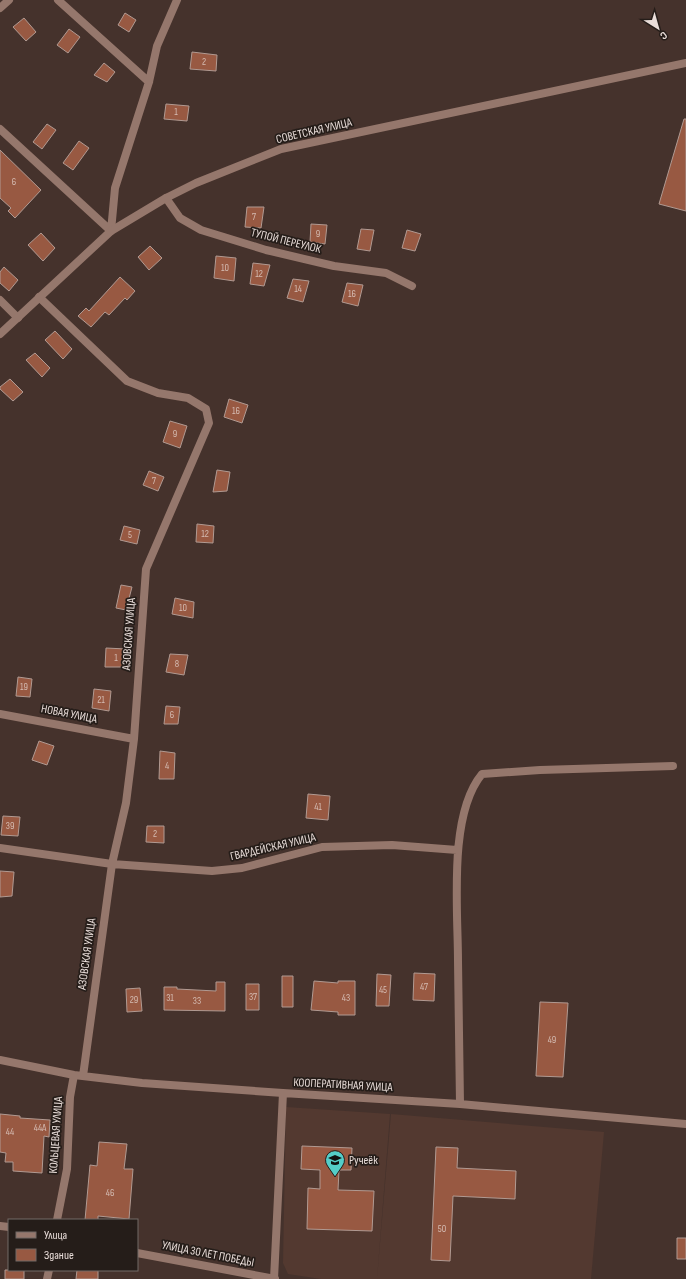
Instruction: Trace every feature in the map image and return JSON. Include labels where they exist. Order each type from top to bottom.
[{"type":"street","points":[[0,8],[10,0]]},
{"type":"street","points":[[58,0],[149,82]]},
{"type":"street","points":[[111,231],[114,188],[149,82],[157,46],[177,0]]},
{"type":"street","name":"СОВЕТСКАЯ УЛИЦА","points":[[0,334],[111,231],[166,198],[196,183],[281,149],[686,63]]},
{"type":"street","points":[[0,129],[111,231]]},
{"type":"street","name":"ТУПОЙ ПЕРЕУЛОК","points":[[166,198],[180,218],[201,230],[266,250],[334,266],[386,273],[412,286]]},
{"type":"street","name":"АЗОВСКАЯ УЛИЦА","points":[[39,297],[127,381],[158,393],[188,398],[206,409],[209,423],[146,569],[134,739],[126,802],[112,864],[83,1076]]},
{"type":"street","points":[[0,300],[18,318]]},
{"type":"street","name":"НОВАЯ УЛИЦА","points":[[0,714],[134,739]]},
{"type":"street","points":[[460,1104],[457,850],[466,807],[474,783],[482,774],[540,770],[673,766]]},
{"type":"street","name":"ГВАРДЕЙСКАЯ УЛИЦА","points":[[0,848],[112,864],[212,871],[242,868],[322,847],[392,845],[457,850]]},
{"type":"street","name":"КООПЕРАТИВНАЯ УЛИЦА","points":[[0,1060],[74,1075],[142,1082],[283,1093],[460,1104],[686,1124]]},
{"type":"street","name":"КОЛЬЦЕВАЯ УЛИЦА","points":[[57,1219],[67,1169],[70,1097],[74,1075]]},
{"type":"street","points":[[275,1279],[283,1093]]},
{"type":"street","name":"УЛИЦА 30 ЛЕТ ПОБЕДЫ","points":[[138,1253],[275,1279]]},
{"type":"shaded area","name":"Ручеёк","points":[[286,1107],[390,1114],[377,1279],[321,1279],[288,1274],[283,1263]]},
{"type":"shaded area","points":[[391,1114],[604,1132],[591,1279],[377,1279]]},
{"type":"building","points":[[125,13],[136,20],[129,32],[118,25]]},
{"type":"building","points":[[24,18],[36,32],[26,41],[13,27]]},
{"type":"building","points":[[69,29],[80,37],[68,53],[57,45]]},
{"type":"building","points":[[192,52],[217,55],[216,71],[190,69]]},
{"type":"building","points":[[104,63],[115,72],[107,82],[94,75]]},
{"type":"building","points":[[166,104],[189,106],[187,121],[164,119]]},
{"type":"building","points":[[684,119],[686,119],[686,211],[659,204]]},
{"type":"building","points":[[47,124],[56,130],[42,149],[33,142]]},
{"type":"building","points":[[79,141],[89,148],[73,170],[63,163]]},
{"type":"building","points":[[0,150],[41,190],[15,218],[8,211],[11,208],[0,198]]},
{"type":"building","points":[[247,207],[264,207],[261,228],[245,227]]},
{"type":"building","points":[[311,224],[327,225],[325,244],[310,242]]},
{"type":"building","points":[[361,229],[374,230],[370,251],[357,249]]},
{"type":"building","points":[[407,230],[421,234],[415,251],[402,248]]},
{"type":"building","points":[[41,233],[55,248],[43,261],[28,245]]},
{"type":"building","points":[[150,246],[162,258],[149,270],[138,257]]},
{"type":"building","points":[[216,256],[236,258],[234,281],[214,278]]},
{"type":"building","points":[[253,263],[270,265],[264,286],[250,284]]},
{"type":"building","points":[[4,267],[18,280],[9,291],[0,283],[0,272]]},
{"type":"building","points":[[120,277],[135,291],[127,300],[125,298],[109,315],[105,312],[91,327],[78,316],[86,308],[89,311]]},
{"type":"building","points":[[293,279],[309,281],[303,302],[287,298]]},
{"type":"building","points":[[347,283],[363,285],[358,306],[342,302]]},
{"type":"building","points":[[55,331],[72,349],[63,359],[45,340]]},
{"type":"building","points":[[35,353],[50,368],[42,377],[26,360]]},
{"type":"building","points":[[10,379],[23,392],[13,401],[0,389],[0,387]]},
{"type":"building","points":[[229,399],[248,405],[242,423],[224,417]]},
{"type":"building","points":[[170,421],[187,426],[180,448],[163,442]]},
{"type":"building","points":[[217,470],[230,472],[227,491],[213,492]]},
{"type":"building","points":[[149,471],[164,477],[158,491],[143,485]]},
{"type":"building","points":[[197,524],[214,526],[213,543],[196,542]]},
{"type":"building","points":[[124,526],[140,530],[137,544],[120,540]]},
{"type":"building","points":[[121,585],[132,587],[126,610],[116,608]]},
{"type":"building","points":[[175,598],[194,602],[193,618],[172,614]]},
{"type":"building","points":[[106,648],[126,649],[125,667],[105,667]]},
{"type":"building","points":[[170,654],[188,655],[184,675],[166,672]]},
{"type":"building","points":[[18,677],[32,679],[30,697],[16,696]]},
{"type":"building","points":[[94,689],[111,691],[109,711],[92,708]]},
{"type":"building","points":[[166,706],[180,707],[178,724],[164,724]]},
{"type":"building","points":[[39,741],[54,746],[47,765],[32,760]]},
{"type":"building","points":[[160,751],[175,753],[174,779],[159,779]]},
{"type":"building","points":[[308,794],[330,796],[328,820],[306,818]]},
{"type":"building","points":[[3,816],[20,817],[18,836],[1,835]]},
{"type":"building","points":[[147,826],[164,826],[164,843],[146,842]]},
{"type":"building","points":[[0,871],[14,872],[12,896],[0,897]]},
{"type":"building","points":[[414,973],[435,974],[434,1001],[413,1000]]},
{"type":"building","points":[[377,974],[391,975],[389,1006],[376,1006]]},
{"type":"building","points":[[282,976],[293,976],[293,1007],[282,1007]]},
{"type":"building","points":[[314,981],[338,983],[338,981],[355,981],[355,1015],[338,1015],[338,1012],[311,1010]]},
{"type":"building","points":[[216,982],[225,982],[225,1011],[164,1010],[164,987],[216,991]]},
{"type":"building","points":[[246,984],[259,984],[259,1010],[246,1010]]},
{"type":"building","points":[[140,988],[142,1011],[127,1012],[126,989]]},
{"type":"building","points":[[540,1002],[568,1003],[563,1077],[536,1076]]},
{"type":"building","points":[[0,1114],[20,1116],[20,1118],[50,1120],[49,1137],[44,1136],[42,1173],[13,1171],[13,1162],[5,1162],[6,1153],[0,1152]]},
{"type":"building","points":[[99,1142],[127,1144],[124,1169],[133,1169],[129,1219],[98,1216],[98,1219],[85,1219],[90,1165],[97,1166]]},
{"type":"building","points":[[302,1146],[352,1148],[351,1170],[339,1170],[338,1190],[374,1191],[372,1231],[307,1229],[308,1188],[320,1189],[320,1170],[301,1169]]},
{"type":"building","points":[[436,1147],[458,1148],[457,1168],[516,1171],[515,1199],[453,1196],[450,1261],[431,1260]]},
{"type":"building","points":[[677,1238],[686,1238],[686,1259],[677,1259]]},
{"type":"building","points":[[5,1270],[24,1271],[24,1279],[5,1279]]},
{"type":"building","points":[[77,1271],[98,1271],[98,1279],[76,1279]]},
{"type":"place","name":"Ручеёк","points":[[335,1177]]}]
